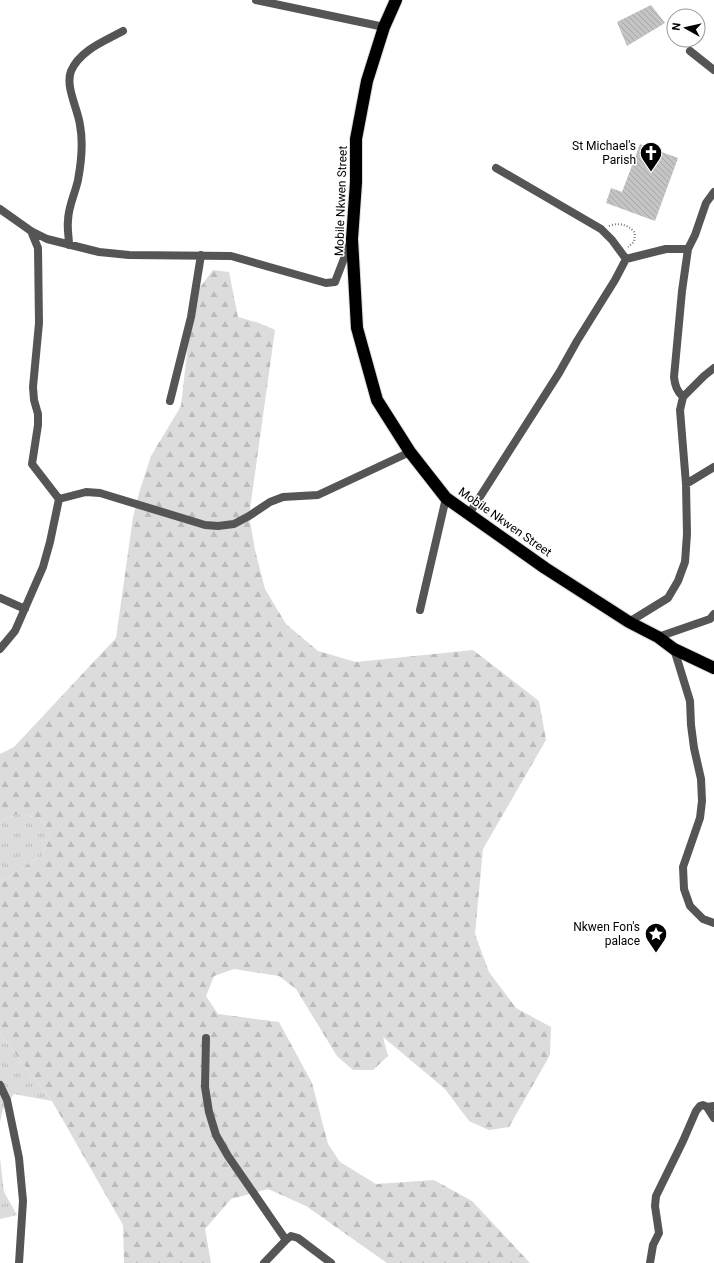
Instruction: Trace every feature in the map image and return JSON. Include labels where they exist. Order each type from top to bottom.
[{"type":"highway","name":"Mobile Nkwen Street","points":[[396,0],[384,27],[367,81],[356,139],[356,182],[352,239],[356,328],[377,400],[410,452],[446,498],[545,568],[628,622],[658,637],[674,649],[714,668]]},
{"type":"street","points":[[256,0],[384,27]]},
{"type":"street","points":[[69,245],[68,221],[78,180],[80,158],[80,125],[70,88],[71,72],[77,62],[90,49],[123,31]]},
{"type":"street","points":[[690,51],[714,70]]},
{"type":"street","points":[[496,168],[601,229],[612,240],[624,256]]},
{"type":"street","points":[[683,397],[675,386],[674,377],[682,291],[688,249],[695,235],[706,203],[714,192]]},
{"type":"street","points":[[0,209],[31,231],[46,238],[99,252],[122,254],[230,256],[326,283],[335,282],[352,239]]},
{"type":"street","points":[[0,649],[15,631],[43,567],[59,499],[32,464],[38,425],[38,414],[34,400],[33,387],[40,323],[38,248],[31,231]]},
{"type":"street","points":[[38,248],[46,238]]},
{"type":"street","points":[[624,256],[666,249],[688,249]]},
{"type":"street","points":[[170,401],[191,317],[201,255]]},
{"type":"street","points":[[468,514],[559,373],[615,280],[624,256]]},
{"type":"street","points":[[628,622],[668,598],[678,581],[685,562],[687,534],[686,484],[680,410],[683,397],[714,368]]},
{"type":"street","points":[[59,499],[86,492],[100,493],[205,525],[218,526],[234,524],[270,502],[283,497],[318,495],[410,452]]},
{"type":"street","points":[[686,484],[714,467]]},
{"type":"street","points":[[420,610],[446,498]]},
{"type":"street","points":[[0,598],[25,609]]},
{"type":"street","points":[[658,637],[710,619],[714,614]]},
{"type":"street","points":[[674,649],[690,701],[691,725],[694,748],[701,779],[702,801],[700,818],[684,867],[684,889],[690,906],[703,919],[714,923]]},
{"type":"street","points":[[206,1038],[205,1087],[209,1112],[216,1135],[228,1156],[286,1240]]},
{"type":"street","points":[[0,1085],[7,1100],[19,1158],[23,1201],[19,1263]]},
{"type":"street","points":[[650,1263],[653,1244],[659,1233],[655,1206],[656,1196],[696,1111],[700,1106],[711,1106],[714,1118]]},
{"type":"street","points":[[264,1263],[291,1236],[298,1238],[331,1263]]},
{"type":"path","points":[[601,229],[614,224],[621,224],[631,227],[635,233],[634,242],[624,256]]},
{"type":"green space","points":[[213,270],[229,272],[238,317],[259,323],[275,330],[249,516],[255,550],[265,589],[286,624],[318,651],[356,662],[473,650],[539,701],[546,740],[483,849],[475,934],[489,972],[516,1008],[551,1027],[550,1055],[509,1127],[489,1130],[469,1121],[445,1089],[383,1037],[388,1056],[373,1070],[353,1070],[337,1056],[296,989],[279,976],[234,969],[214,976],[206,996],[218,1014],[279,1022],[312,1083],[328,1144],[340,1162],[376,1184],[434,1180],[472,1201],[530,1263],[387,1263],[306,1206],[268,1189],[231,1199],[205,1229],[211,1263],[124,1263],[123,1225],[52,1101],[0,1034],[0,882],[43,855],[51,833],[39,818],[19,814],[0,821],[0,754],[14,747],[116,638],[133,517],[139,493],[151,456],[181,406],[195,294]]},
{"type":"green space","points":[[19,814],[39,818],[51,833],[43,855],[0,882],[0,821]]},
{"type":"green space","points":[[0,1034],[52,1101],[14,1094],[3,1109],[0,1122]]},
{"type":"green space","points":[[0,1158],[4,1192],[17,1215],[0,1219]]},
{"type":"building","points":[[651,5],[665,23],[627,46],[617,22]]},
{"type":"building","name":"St Michael's Parish","points":[[640,144],[678,158],[655,221],[606,203],[611,188],[622,192]]},
{"type":"place","name":"St Michael's Parish","points":[[651,172]]},
{"type":"place","name":"Nkwen Fon's palace","points":[[656,954]]}]
